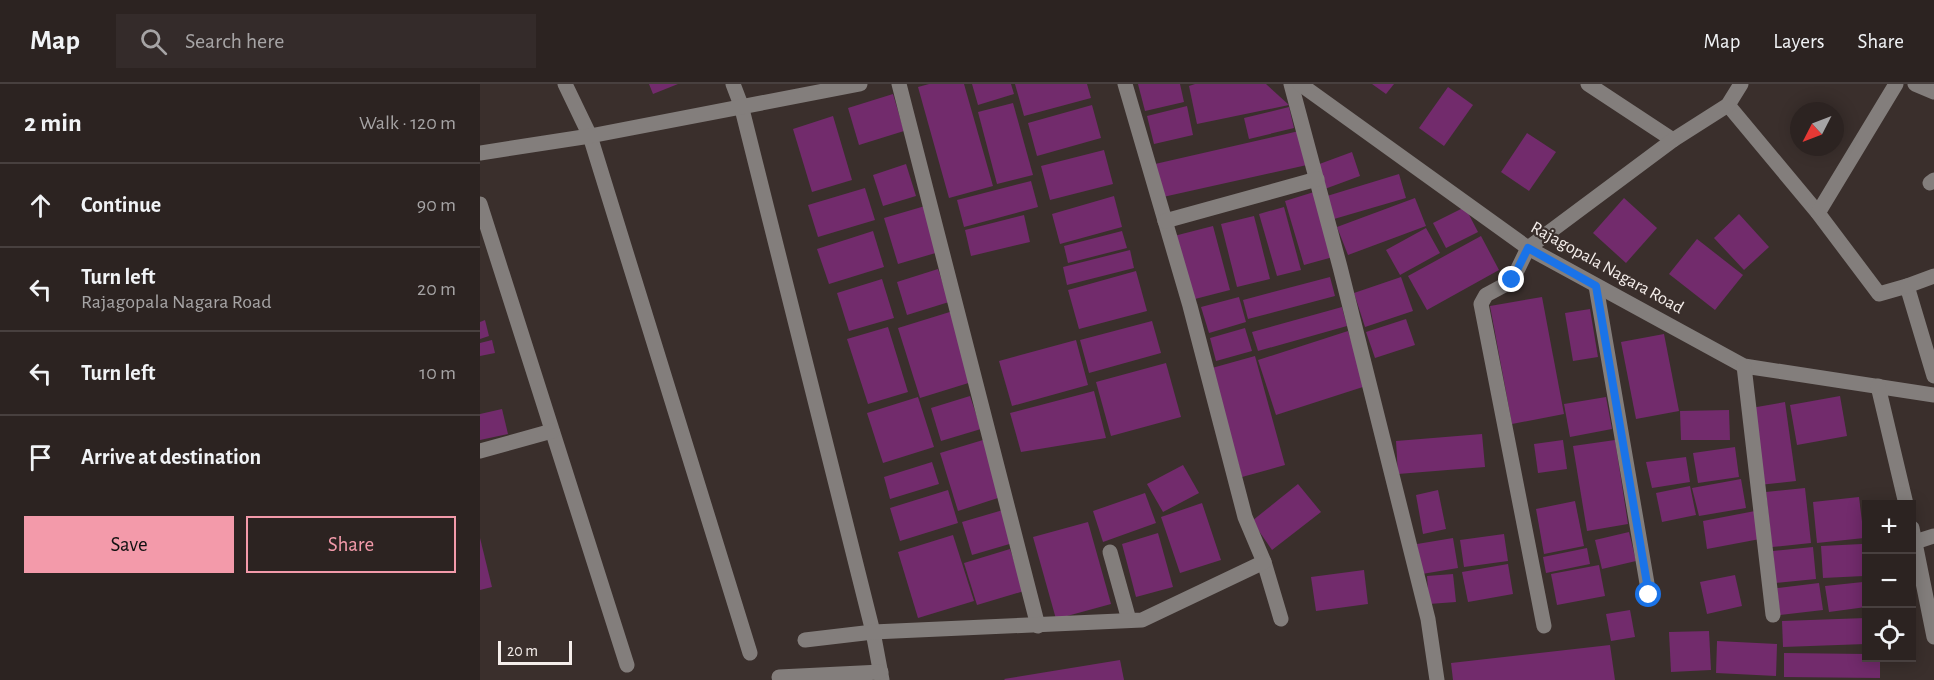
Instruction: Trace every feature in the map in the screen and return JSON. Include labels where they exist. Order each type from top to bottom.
[{"type":"street","points":[[566,84],[590,136],[750,653]]},
{"type":"street","points":[[733,84],[741,105],[873,632],[882,676],[779,677]]},
{"type":"street","points":[[480,153],[590,136],[741,105],[860,84]]},
{"type":"street","points":[[899,84],[1038,626]]},
{"type":"street","points":[[1125,84],[1190,306],[1245,517],[1264,562],[1281,620]]},
{"type":"street","points":[[1291,84],[1340,267],[1428,619],[1437,680]]},
{"type":"street","name":"Rajagopala Nagara Road","points":[[1300,84],[1528,248],[1744,366],[1934,395]]},
{"type":"street","points":[[1588,84],[1673,140]]},
{"type":"street","points":[[1544,626],[1481,304],[1486,295],[1512,280],[1528,248],[1673,140],[1728,105],[1741,84]]},
{"type":"street","points":[[1818,213],[1896,84]]},
{"type":"street","points":[[1915,84],[1934,92]]},
{"type":"street","points":[[1728,105],[1818,213],[1879,294],[1934,276]]},
{"type":"street","points":[[1165,221],[1317,179]]},
{"type":"street","points":[[480,204],[627,665]]},
{"type":"street","points":[[1596,286],[1649,595]]},
{"type":"street","points":[[1907,286],[1934,376]]},
{"type":"street","points":[[1744,366],[1773,615]]},
{"type":"street","points":[[1878,386],[1905,500]]},
{"type":"street","points":[[480,451],[552,431]]},
{"type":"street","points":[[1916,535],[1934,536]]},
{"type":"street","points":[[1916,550],[1934,638]]},
{"type":"street","points":[[1110,552],[1129,620]]},
{"type":"street","points":[[805,640],[873,632],[1142,620],[1264,562]]},
{"type":"building","points":[[649,84],[678,84],[653,94]]},
{"type":"building","points":[[929,84],[964,84],[993,186],[949,198],[918,87]]},
{"type":"building","points":[[972,84],[1011,84],[1014,94],[978,105]]},
{"type":"building","points":[[1015,84],[1087,84],[1091,98],[1024,116]]},
{"type":"building","points":[[1138,84],[1180,84],[1184,102],[1145,111]]},
{"type":"building","points":[[1195,84],[1266,84],[1289,105],[1197,124],[1189,86]]},
{"type":"building","points":[[1372,84],[1394,84],[1386,94]]},
{"type":"building","points":[[1448,87],[1473,105],[1444,146],[1419,128]]},
{"type":"building","points":[[893,94],[904,131],[859,145],[848,108]]},
{"type":"building","points":[[1013,103],[1033,175],[997,184],[978,112]]},
{"type":"building","points":[[1092,105],[1101,138],[1037,156],[1028,123]]},
{"type":"building","points":[[1187,106],[1193,135],[1154,144],[1147,116]]},
{"type":"building","points":[[1289,107],[1294,128],[1249,139],[1244,118]]},
{"type":"building","points":[[833,116],[852,180],[812,192],[793,129]]},
{"type":"building","points":[[1299,131],[1307,165],[1163,197],[1155,164]]},
{"type":"building","points":[[1527,133],[1556,152],[1529,191],[1501,172]]},
{"type":"building","points":[[1104,150],[1113,184],[1050,200],[1041,166]]},
{"type":"building","points":[[1352,152],[1360,176],[1322,190],[1314,166]]},
{"type":"building","points":[[906,164],[916,196],[883,206],[873,175]]},
{"type":"building","points":[[1399,174],[1406,198],[1334,219],[1327,196]]},
{"type":"building","points":[[1031,181],[1038,207],[964,227],[957,200]]},
{"type":"building","points":[[865,188],[875,220],[818,237],[808,205]]},
{"type":"building","points":[[1314,192],[1333,257],[1304,265],[1285,201]]},
{"type":"building","points":[[1114,196],[1122,227],[1060,244],[1052,214]]},
{"type":"building","points":[[1415,198],[1426,226],[1348,255],[1337,227]]},
{"type":"building","points":[[1624,198],[1657,228],[1626,263],[1593,233]]},
{"type":"building","points":[[925,206],[939,252],[898,264],[884,218]]},
{"type":"building","points":[[1284,207],[1301,270],[1277,276],[1259,214]]},
{"type":"building","points":[[1465,207],[1478,232],[1446,248],[1433,223]]},
{"type":"building","points":[[1739,214],[1769,247],[1744,270],[1714,238]]},
{"type":"building","points":[[1024,215],[1030,242],[971,256],[965,230]]},
{"type":"building","points":[[1254,216],[1270,279],[1237,287],[1221,224]]},
{"type":"building","points":[[1213,226],[1230,290],[1191,300],[1174,236]]},
{"type":"building","points":[[1426,228],[1440,253],[1400,275],[1386,250]]},
{"type":"building","points":[[873,231],[884,267],[829,284],[817,249]]},
{"type":"building","points":[[1122,231],[1127,248],[1068,263],[1064,246]]},
{"type":"building","points":[[1481,236],[1499,270],[1427,310],[1408,276]]},
{"type":"building","points":[[1697,239],[1743,275],[1715,310],[1669,274]]},
{"type":"building","points":[[1130,250],[1134,268],[1067,285],[1063,267]]},
{"type":"building","points":[[938,269],[949,302],[907,315],[897,282]]},
{"type":"building","points":[[1136,271],[1147,311],[1079,329],[1068,290]]},
{"type":"building","points":[[1330,277],[1335,296],[1248,319],[1243,300]]},
{"type":"building","points":[[1401,277],[1413,311],[1365,327],[1354,293]]},
{"type":"building","points":[[882,279],[894,318],[849,331],[837,293]]},
{"type":"building","points":[[1239,297],[1246,322],[1209,333],[1201,307]]},
{"type":"building","points":[[1542,297],[1564,414],[1512,424],[1490,306]]},
{"type":"building","points":[[1342,307],[1347,326],[1258,351],[1252,332]]},
{"type":"building","points":[[1590,309],[1598,357],[1573,361],[1565,313]]},
{"type":"building","points":[[953,311],[975,381],[920,398],[898,328]]},
{"type":"building","points":[[1406,319],[1415,345],[1375,358],[1366,332]]},
{"type":"building","points":[[485,320],[489,336],[480,339],[480,322]]},
{"type":"building","points":[[1152,321],[1161,353],[1089,373],[1080,340]]},
{"type":"building","points":[[888,327],[908,392],[868,404],[847,339]]},
{"type":"building","points":[[1245,328],[1252,351],[1216,361],[1210,338]]},
{"type":"building","points":[[1348,331],[1366,386],[1276,415],[1258,360]]},
{"type":"building","points":[[1664,334],[1679,411],[1636,419],[1621,342]]},
{"type":"building","points":[[492,340],[495,353],[480,356],[480,343]]},
{"type":"building","points":[[1076,340],[1088,385],[1012,406],[999,361]]},
{"type":"building","points":[[1255,356],[1285,465],[1242,477],[1212,368]]},
{"type":"building","points":[[1166,363],[1181,417],[1111,436],[1096,382]]},
{"type":"building","points":[[1094,391],[1106,438],[1021,452],[1010,413]]},
{"type":"building","points":[[970,396],[981,429],[941,441],[931,408]]},
{"type":"building","points":[[1840,396],[1847,436],[1797,445],[1790,405]]},
{"type":"building","points":[[918,397],[934,447],[883,463],[867,413]]},
{"type":"building","points":[[1606,397],[1612,429],[1570,437],[1564,404]]},
{"type":"building","points":[[1785,402],[1796,481],[1759,485],[1751,408]]},
{"type":"building","points":[[502,409],[508,434],[480,440],[480,414]]},
{"type":"building","points":[[1729,410],[1730,440],[1681,440],[1680,411]]},
{"type":"building","points":[[1482,434],[1485,467],[1398,474],[1396,441]]},
{"type":"building","points":[[983,440],[1001,497],[958,511],[940,453]]},
{"type":"building","points":[[1563,440],[1567,469],[1538,473],[1534,444]]},
{"type":"building","points":[[1615,440],[1628,524],[1587,531],[1573,446]]},
{"type":"building","points":[[1735,447],[1739,477],[1698,483],[1693,453]]},
{"type":"building","points":[[1686,457],[1690,482],[1652,488],[1646,462]]},
{"type":"building","points":[[932,462],[939,484],[890,499],[884,477]]},
{"type":"building","points":[[1183,465],[1199,493],[1163,512],[1147,484]]},
{"type":"building","points":[[1741,479],[1746,508],[1699,516],[1692,488]]},
{"type":"building","points":[[1298,484],[1321,512],[1272,550],[1252,521]]},
{"type":"building","points":[[1690,486],[1696,515],[1662,522],[1656,493]]},
{"type":"building","points":[[1805,488],[1811,543],[1772,547],[1766,492]]},
{"type":"building","points":[[948,490],[958,523],[900,541],[890,508]]},
{"type":"building","points":[[1438,490],[1446,529],[1423,534],[1416,495]]},
{"type":"building","points":[[1145,493],[1156,523],[1103,542],[1093,511]]},
{"type":"building","points":[[1859,497],[1862,538],[1817,543],[1813,502]]},
{"type":"building","points":[[1575,501],[1584,546],[1544,554],[1536,509]]},
{"type":"building","points":[[1202,503],[1221,560],[1180,573],[1161,517]]},
{"type":"building","points":[[1003,510],[1013,543],[972,555],[962,522]]},
{"type":"building","points":[[1755,511],[1760,539],[1707,549],[1703,521]]},
{"type":"building","points":[[1088,522],[1111,604],[1056,619],[1033,537]]},
{"type":"building","points":[[1629,532],[1636,561],[1602,569],[1595,540]]},
{"type":"building","points":[[1158,533],[1173,587],[1136,597],[1122,544]]},
{"type":"building","points":[[1504,534],[1508,561],[1464,567],[1460,540]]},
{"type":"building","points":[[953,535],[974,601],[918,618],[898,552]]},
{"type":"building","points":[[480,538],[492,587],[480,590]]},
{"type":"building","points":[[1453,538],[1458,568],[1422,574],[1417,544]]},
{"type":"building","points":[[1862,544],[1862,576],[1823,578],[1821,546]]},
{"type":"building","points":[[1813,547],[1816,579],[1775,583],[1773,551]]},
{"type":"building","points":[[1587,548],[1590,564],[1546,573],[1543,557]]},
{"type":"building","points":[[1010,549],[1024,591],[977,605],[964,563]]},
{"type":"building","points":[[1508,564],[1513,594],[1468,602],[1462,572]]},
{"type":"building","points":[[1599,565],[1605,596],[1557,605],[1551,574]]},
{"type":"building","points":[[1364,570],[1368,604],[1316,611],[1311,577]]},
{"type":"building","points":[[1453,574],[1456,602],[1429,604],[1427,576]]},
{"type":"building","points":[[1735,575],[1742,606],[1707,614],[1700,582]]},
{"type":"building","points":[[1862,582],[1862,608],[1829,612],[1825,586]]},
{"type":"building","points":[[1819,583],[1823,610],[1780,615],[1777,588]]},
{"type":"building","points":[[1630,610],[1635,637],[1611,641],[1606,614]]},
{"type":"building","points":[[1862,618],[1862,644],[1783,647],[1782,621]]},
{"type":"building","points":[[1709,631],[1711,670],[1671,672],[1669,632]]},
{"type":"building","points":[[1717,641],[1777,644],[1776,676],[1716,673]]},
{"type":"building","points":[[1610,645],[1615,680],[1453,680],[1451,663]]},
{"type":"building","points":[[1784,653],[1862,654],[1862,662],[1880,662],[1880,678],[1784,677]]},
{"type":"building","points":[[1120,660],[1124,680],[1004,679]]},
{"type":"route","points":[[1512,280],[1528,248],[1596,286],[1649,595]]}]
